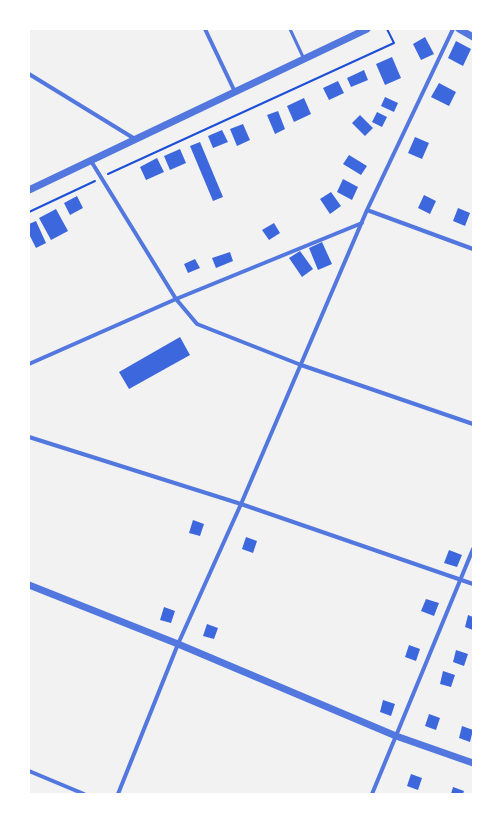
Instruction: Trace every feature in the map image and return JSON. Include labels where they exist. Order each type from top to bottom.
[{"type":"street","points":[[205,29],[235,92]]},
{"type":"street","points":[[118,794],[178,644],[241,504],[367,210],[453,29]]},
{"type":"street","points":[[459,29],[473,37]]},
{"type":"street","points":[[29,190],[365,30]]},
{"type":"street","points":[[29,74],[135,140]]},
{"type":"street","points":[[91,161],[176,299],[197,324],[301,365],[473,424]]},
{"type":"street","points":[[367,210],[473,250]]},
{"type":"street","points":[[29,364],[176,299],[362,223]]},
{"type":"street","points":[[29,437],[241,504],[473,584]]},
{"type":"street","points":[[372,794],[473,549]]},
{"type":"street","points":[[29,585],[178,644],[396,736],[473,763]]},
{"type":"street","points":[[29,771],[84,794]]},
{"type":"lane","points":[[290,29],[304,59]]},
{"type":"path","points":[[29,212],[394,43],[387,29]]},
{"type":"building","points":[[425,37],[434,54],[421,60],[413,44]]},
{"type":"building","points":[[456,41],[471,49],[463,66],[448,58]]},
{"type":"building","points":[[392,57],[401,78],[385,85],[376,64]]},
{"type":"building","points":[[364,70],[368,80],[351,87],[347,78]]},
{"type":"building","points":[[338,81],[344,93],[329,100],[323,88]]},
{"type":"building","points":[[439,83],[456,92],[449,106],[431,97]]},
{"type":"building","points":[[385,97],[398,103],[394,112],[381,106]]},
{"type":"building","points":[[304,98],[311,114],[294,122],[287,106]]},
{"type":"building","points":[[278,111],[285,129],[275,134],[267,115]]},
{"type":"building","points":[[377,112],[387,117],[382,127],[372,122]]},
{"type":"building","points":[[360,115],[373,128],[365,136],[352,123]]},
{"type":"building","points":[[243,124],[250,140],[237,146],[230,129]]},
{"type":"building","points":[[222,130],[228,142],[213,148],[208,136]]},
{"type":"building","points":[[415,137],[429,143],[422,159],[408,153]]},
{"type":"building","points":[[200,142],[223,197],[213,201],[190,146]]},
{"type":"building","points":[[180,149],[186,163],[170,170],[164,156]]},
{"type":"building","points":[[349,155],[367,166],[361,175],[343,164]]},
{"type":"building","points":[[157,158],[164,172],[146,180],[140,167]]},
{"type":"building","points":[[343,179],[358,187],[352,200],[337,192]]},
{"type":"building","points":[[331,192],[341,206],[330,214],[320,199]]},
{"type":"building","points":[[424,195],[436,201],[430,214],[418,208]]},
{"type":"building","points":[[77,196],[83,208],[70,215],[64,203]]},
{"type":"building","points":[[458,208],[470,213],[465,226],[453,221]]},
{"type":"building","points":[[56,209],[68,231],[51,240],[39,218]]},
{"type":"building","points":[[36,221],[46,243],[36,248],[29,234],[29,224]]},
{"type":"building","points":[[274,223],[280,233],[269,240],[262,230]]},
{"type":"building","points":[[322,242],[332,264],[318,270],[309,248]]},
{"type":"building","points":[[300,251],[313,269],[302,277],[289,258]]},
{"type":"building","points":[[230,252],[233,261],[216,268],[212,258]]},
{"type":"building","points":[[195,259],[200,268],[188,273],[184,264]]},
{"type":"building","points":[[180,337],[190,355],[129,389],[119,372]]},
{"type":"building","points":[[193,520],[204,524],[200,536],[189,533]]},
{"type":"building","points":[[246,537],[257,541],[253,553],[242,549]]},
{"type":"building","points":[[449,550],[462,555],[457,567],[444,563]]},
{"type":"building","points":[[426,599],[439,603],[434,616],[421,611]]},
{"type":"building","points":[[164,607],[175,611],[171,623],[160,620]]},
{"type":"building","points":[[468,615],[473,617],[473,630],[465,627]]},
{"type":"building","points":[[207,624],[218,628],[214,639],[203,636]]},
{"type":"building","points":[[409,645],[420,649],[416,661],[405,657]]},
{"type":"building","points":[[456,650],[468,654],[464,666],[453,662]]},
{"type":"building","points":[[443,671],[455,675],[451,687],[440,684]]},
{"type":"building","points":[[383,700],[395,704],[391,716],[380,712]]},
{"type":"building","points":[[429,714],[440,718],[436,730],[425,726]]},
{"type":"building","points":[[462,726],[473,730],[470,742],[459,738]]},
{"type":"building","points":[[411,774],[422,778],[418,790],[407,786]]},
{"type":"building","points":[[453,787],[464,791],[463,794],[451,794]]}]
